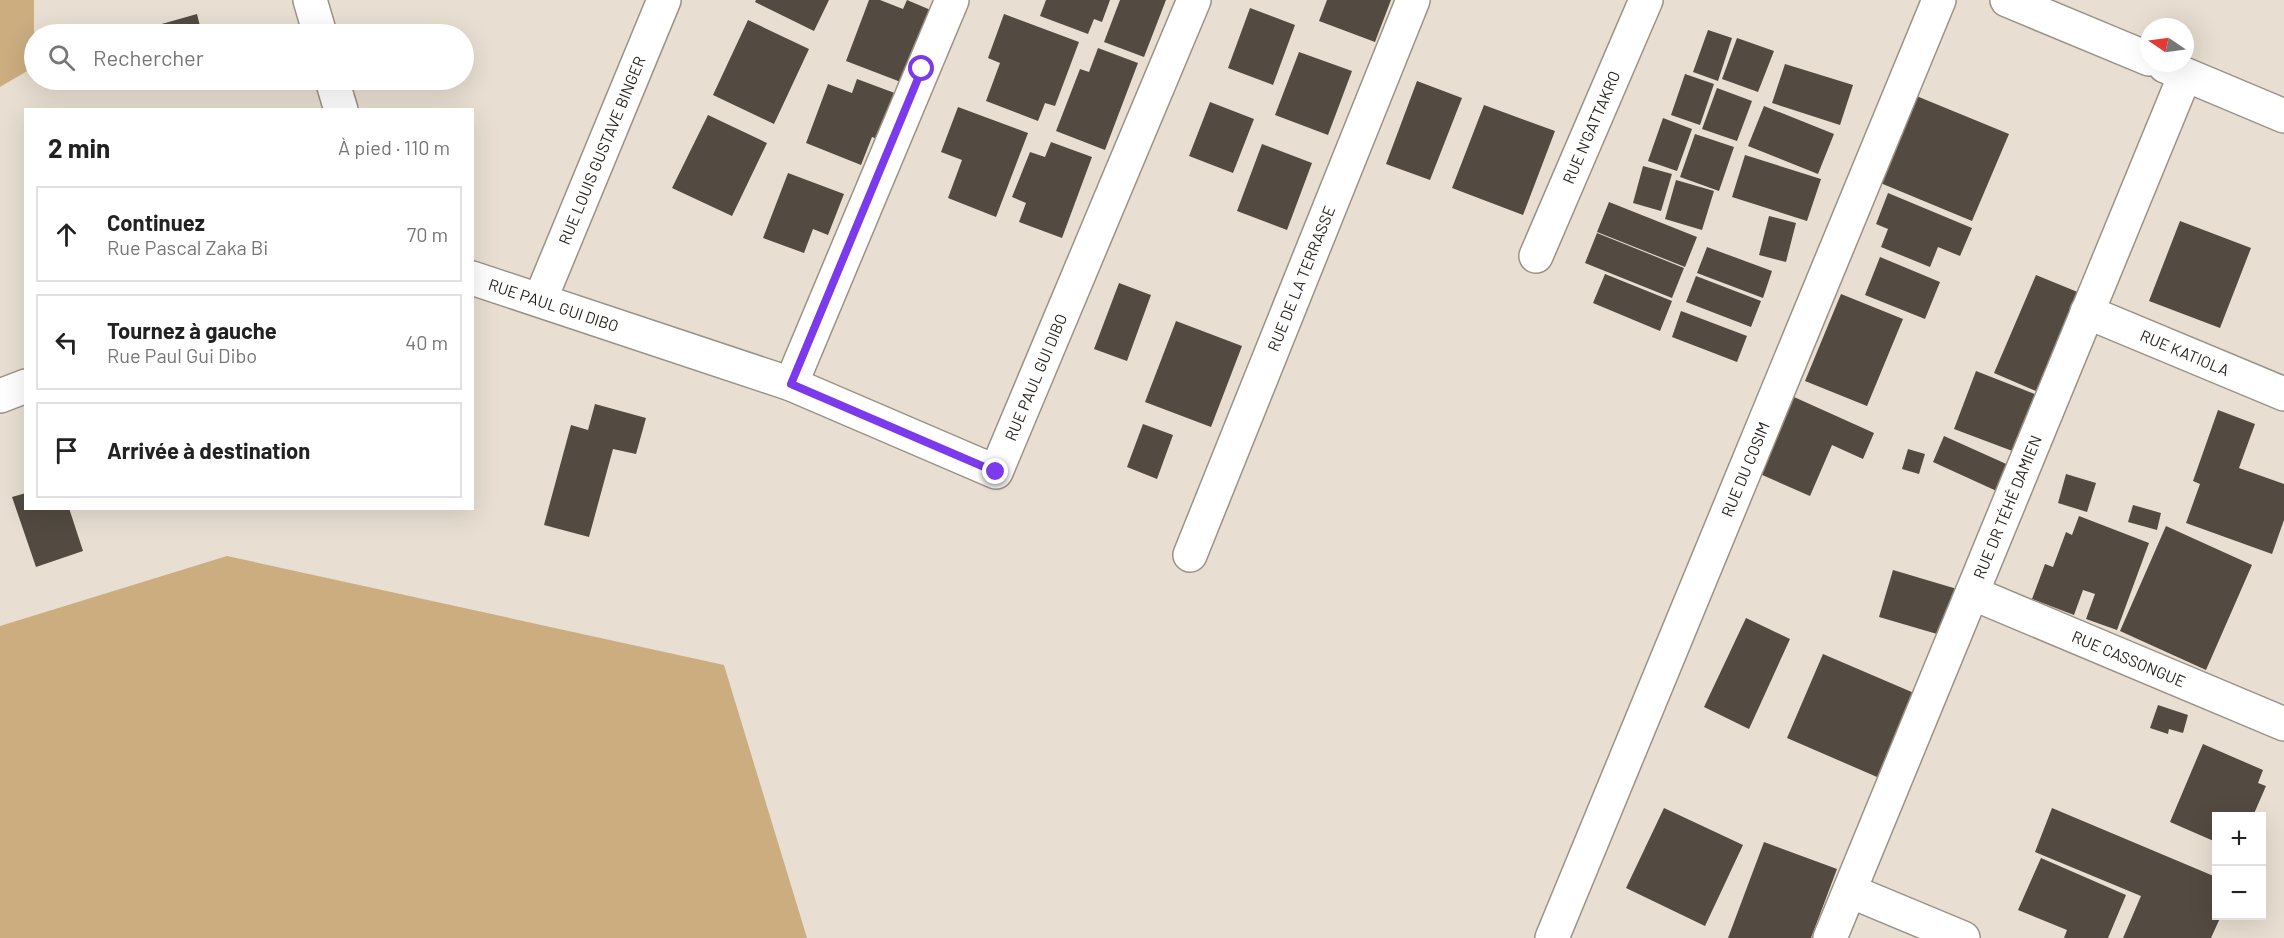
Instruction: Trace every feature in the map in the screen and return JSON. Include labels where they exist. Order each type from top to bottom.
[{"type":"street","points":[[310,0],[317,24]]},
{"type":"street","name":"RUE LOUIS GUSTAVE BINGER","points":[[540,300],[664,0]]},
{"type":"street","points":[[791,384],[952,0]]},
{"type":"street","name":"RUE PAUL GUI DIBO","points":[[474,279],[791,384],[996,472],[1194,0]]},
{"type":"street","name":"RUE DE LA TERRASSE","points":[[1190,555],[1413,0]]},
{"type":"street","name":"RUE N'GATTAKRO","points":[[1536,256],[1646,0]]},
{"type":"street","name":"RUE DU COSIM","points":[[1552,938],[1939,0]]},
{"type":"street","points":[[2007,0],[2140,55]]},
{"type":"street","name":"RUE DR TÉHÉ DAMIEN","points":[[1830,938],[2087,312],[2171,72]]},
{"type":"street","points":[[2179,72],[2284,116]]},
{"type":"street","points":[[335,90],[340,108]]},
{"type":"street","name":"RUE KATIOLA","points":[[2087,312],[2284,394]]},
{"type":"street","points":[[0,396],[24,387]]},
{"type":"street","name":"RUE CASSONGUE","points":[[1972,593],[2284,724]]},
{"type":"street","points":[[1850,891],[1963,938]]},
{"type":"shaded area","points":[[0,0],[34,0],[34,24],[24,24],[24,73],[0,87]]},
{"type":"shaded area","points":[[227,556],[724,665],[807,938],[0,938],[0,626]]},
{"type":"building","points":[[756,0],[829,0],[814,31],[755,2]]},
{"type":"building","points":[[869,0],[880,0],[903,9],[907,0],[933,11],[906,84],[846,61]]},
{"type":"building","points":[[1046,0],[1110,0],[1102,22],[1094,19],[1088,34],[1040,16]]},
{"type":"building","points":[[1120,0],[1166,0],[1144,57],[1104,42]]},
{"type":"building","points":[[1327,0],[1391,0],[1375,42],[1319,21]]},
{"type":"building","points":[[1250,8],[1295,25],[1273,85],[1228,68]]},
{"type":"building","points":[[197,14],[200,24],[162,24]]},
{"type":"building","points":[[1004,14],[1079,42],[1055,106],[1045,103],[1038,121],[986,101],[1000,63],[988,58]]},
{"type":"building","points":[[748,20],[809,49],[774,124],[713,95]]},
{"type":"building","points":[[1708,30],[1732,38],[1718,81],[1693,72]]},
{"type":"building","points":[[1737,38],[1774,51],[1758,92],[1722,79]]},
{"type":"building","points":[[1098,48],[1138,63],[1105,150],[1056,131],[1080,69],[1089,72]]},
{"type":"building","points":[[1299,52],[1352,71],[1328,135],[1275,115]]},
{"type":"building","points":[[1785,64],[1853,85],[1840,125],[1772,103]]},
{"type":"building","points":[[1685,74],[1714,84],[1700,125],[1671,115]]},
{"type":"building","points":[[857,79],[900,95],[883,141],[872,137],[861,165],[806,143],[828,84],[852,93]]},
{"type":"building","points":[[1417,81],[1462,98],[1430,180],[1386,164]]},
{"type":"building","points":[[1717,88],[1752,101],[1737,141],[1702,129]]},
{"type":"building","points":[[1914,95],[2009,134],[1972,221],[1878,182]]},
{"type":"building","points":[[1210,102],[1254,119],[1233,173],[1189,156]]},
{"type":"building","points":[[1484,105],[1555,131],[1523,215],[1452,188]]},
{"type":"building","points":[[1764,106],[1834,134],[1818,174],[1748,146]]},
{"type":"building","points":[[958,107],[1028,133],[996,217],[948,198],[962,160],[941,152]]},
{"type":"building","points":[[708,115],[767,143],[732,216],[672,188]]},
{"type":"building","points":[[1663,118],[1692,129],[1677,171],[1648,161]]},
{"type":"building","points":[[1695,134],[1734,147],[1719,191],[1680,177]]},
{"type":"building","points":[[1051,142],[1092,157],[1062,238],[1019,222],[1026,203],[1012,197],[1030,152],[1045,157]]},
{"type":"building","points":[[1262,144],[1312,163],[1287,230],[1237,211]]},
{"type":"building","points":[[1745,155],[1821,179],[1807,221],[1732,197]]},
{"type":"building","points":[[1643,166],[1672,174],[1661,211],[1633,203]]},
{"type":"building","points":[[788,173],[844,194],[828,235],[813,229],[804,253],[763,238]]},
{"type":"building","points":[[1676,180],[1714,191],[1702,230],[1665,219]]},
{"type":"building","points":[[1888,193],[1972,228],[1960,256],[1938,247],[1930,267],[1881,247],[1888,229],[1876,224]]},
{"type":"building","points":[[1609,202],[1697,237],[1685,267],[1597,232]]},
{"type":"building","points":[[1769,216],[1796,223],[1786,262],[1759,255]]},
{"type":"building","points":[[2180,221],[2251,248],[2220,328],[2149,301]]},
{"type":"building","points":[[1597,233],[1684,268],[1672,298],[1585,263]]},
{"type":"building","points":[[1707,247],[1772,271],[1763,298],[1697,273]]},
{"type":"building","points":[[1880,257],[1940,282],[1925,319],[1865,295]]},
{"type":"building","points":[[1605,274],[1672,301],[1660,331],[1593,303]]},
{"type":"building","points":[[2036,275],[2080,293],[2036,391],[1994,373]]},
{"type":"building","points":[[1696,276],[1761,301],[1751,327],[1686,302]]},
{"type":"building","points":[[1119,283],[1151,295],[1127,361],[1094,349]]},
{"type":"building","points":[[1841,294],[1903,319],[1867,406],[1805,381]]},
{"type":"building","points":[[1681,311],[1747,336],[1737,362],[1672,337]]},
{"type":"building","points":[[1176,321],[1242,346],[1211,427],[1145,402]]},
{"type":"building","points":[[1976,371],[2045,398],[2023,455],[1954,429]]},
{"type":"building","points":[[1794,397],[1874,433],[1863,459],[1832,445],[1810,496],[1760,474]]},
{"type":"building","points":[[595,404],[646,418],[636,454],[613,449],[589,537],[544,525],[571,425],[588,430]]},
{"type":"building","points":[[2218,410],[2255,424],[2239,468],[2284,484],[2284,520],[2272,554],[2186,523],[2200,484],[2193,481]]},
{"type":"building","points":[[1143,424],[1173,435],[1157,479],[1127,467]]},
{"type":"building","points":[[1944,436],[2013,467],[2001,493],[1933,462]]},
{"type":"building","points":[[1908,449],[1925,454],[1919,474],[1902,469]]},
{"type":"building","points":[[2066,474],[2096,483],[2087,512],[2058,503]]},
{"type":"building","points":[[24,494],[24,510],[70,510],[83,551],[36,567],[12,497]]},
{"type":"building","points":[[2133,505],[2161,513],[2157,530],[2128,522]]},
{"type":"building","points":[[2079,516],[2149,543],[2117,630],[2086,619],[2095,594],[2083,590],[2074,615],[2032,599],[2045,564],[2053,567],[2066,532],[2072,535]]},
{"type":"building","points":[[2166,526],[2252,565],[2206,670],[2120,631]]},
{"type":"building","points":[[1893,570],[1957,589],[1944,636],[1879,617]]},
{"type":"building","points":[[1746,618],[1790,639],[1749,729],[1704,707]]},
{"type":"building","points":[[1823,654],[1921,696],[1884,780],[1787,738]]},
{"type":"building","points":[[2158,705],[2188,715],[2183,733],[2169,729],[2168,734],[2150,728]]},
{"type":"building","points":[[2203,744],[2263,770],[2258,783],[2266,786],[2255,812],[2212,812],[2212,840],[2170,822]]},
{"type":"building","points":[[1664,808],[1743,845],[1705,926],[1626,888]]},
{"type":"building","points":[[2052,808],[2212,875],[2212,920],[2219,920],[2211,938],[2123,938],[2141,896],[2035,852]]},
{"type":"building","points":[[1764,842],[1837,869],[1811,938],[1728,938]]},
{"type":"building","points":[[2041,858],[2126,895],[2108,938],[2064,938],[2067,930],[2018,910]]},
{"type":"route","points":[[922,69],[791,384],[996,472]]}]
